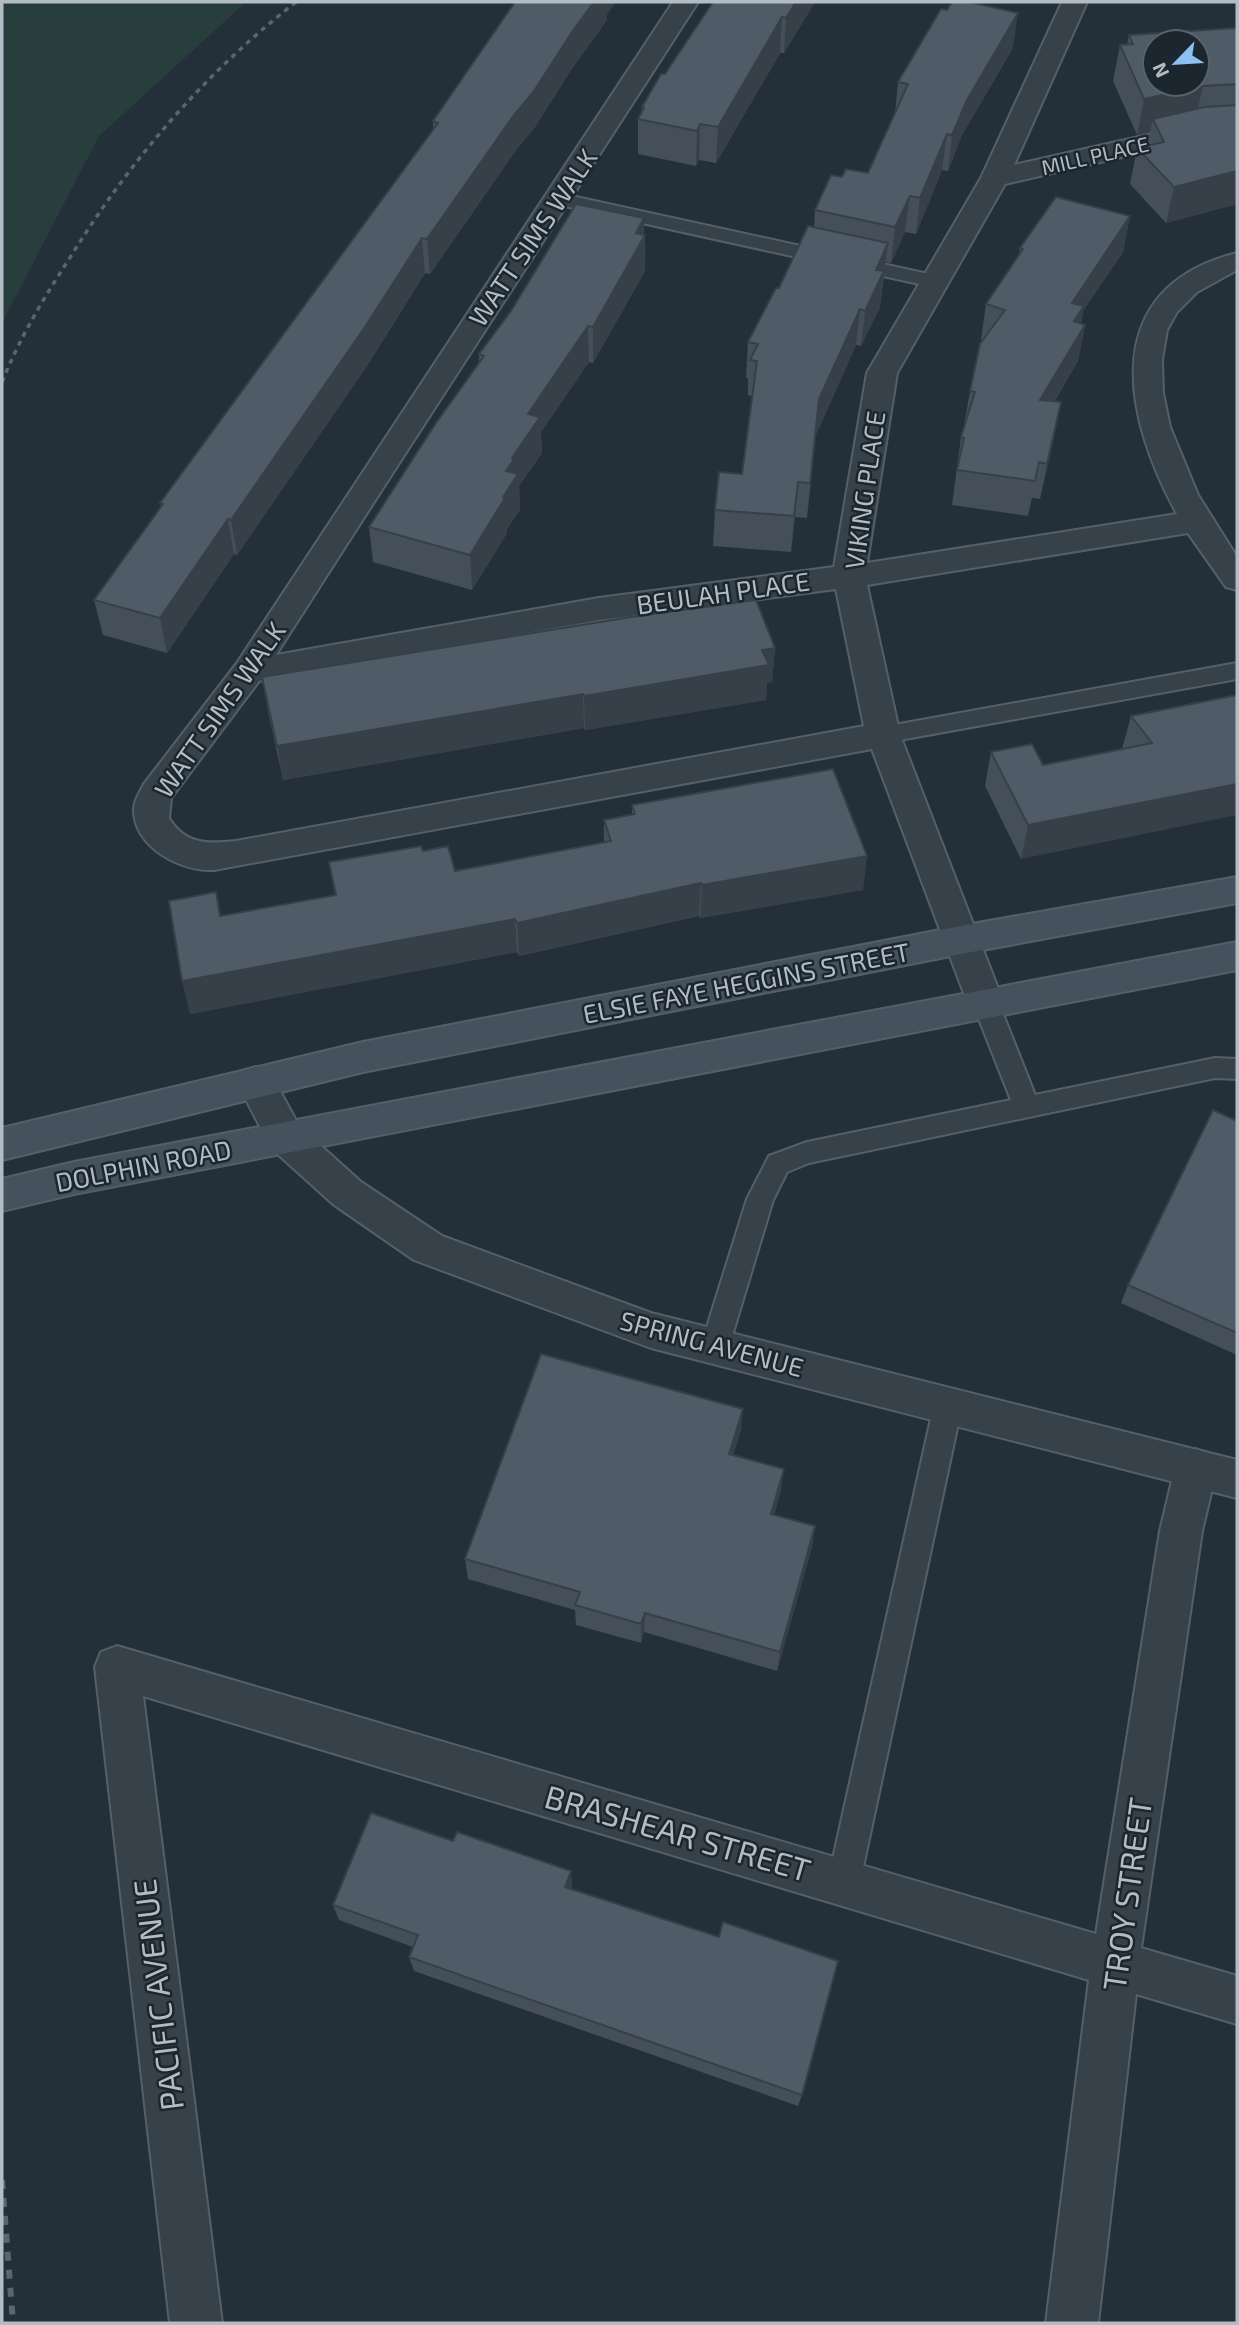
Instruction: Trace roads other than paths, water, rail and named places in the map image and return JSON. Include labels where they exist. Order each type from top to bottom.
[{"type":"main road","name":"ELSIE FAYE HEGGINS STREET","points":[[256,1082],[363,1057],[961,940],[1237,890]]},
{"type":"main road","points":[[285,1137],[1237,956]]},
{"type":"main road","name":"DOLPHIN ROAD","points":[[2,1144],[256,1082]]},
{"type":"main road","name":"DOLPHIN ROAD","points":[[2,1195],[74,1178],[285,1137]]},
{"type":"street","name":"WATT SIMS WALK","points":[[685,2],[558,199],[402,432],[249,671],[156,793],[151,808],[153,822],[164,838],[181,849],[205,857],[236,855],[883,735]]},
{"type":"street","name":"VIKING PLACE","points":[[986,1004],[883,735],[849,574],[882,373],[995,178],[1075,2]]},
{"type":"street","name":"MILL PLACE","points":[[995,178],[1196,132],[1237,130]]},
{"type":"street","points":[[1237,261],[1196,279],[1179,294],[1153,329],[1148,359],[1148,389],[1157,431],[1177,485],[1197,521],[1237,579]]},
{"type":"street","name":"BEULAH PLACE","points":[[249,671],[599,609],[953,562],[1197,521]]},
{"type":"street","name":"SPRING AVENUE","points":[[256,1082],[285,1137],[347,1193],[428,1248],[651,1330],[1216,1474]]},
{"type":"street","name":"TROY STREET","points":[[1072,2323],[1115,1965],[1181,1531],[1216,1474]]},
{"type":"street","name":"BRASHEAR STREET","points":[[117,1667],[1237,2000]]},
{"type":"street","name":"PACIFIC AVENUE","points":[[117,1667],[196,2323]]},
{"type":"lane","points":[[558,199],[933,281]]},
{"type":"lane","points":[[883,735],[1237,671]]},
{"type":"lane","points":[[986,1004],[1027,1107]]},
{"type":"lane","points":[[715,1346],[760,1199],[778,1164],[807,1153],[1215,1068],[1237,1069]]},
{"type":"lane","points":[[844,1881],[948,1405]]},
{"type":"railway","points":[[2,382],[25,333],[52,286],[94,220],[145,151],[231,58],[296,2]]},
{"type":"railway","points":[[2,2180],[13,2323]]}]
